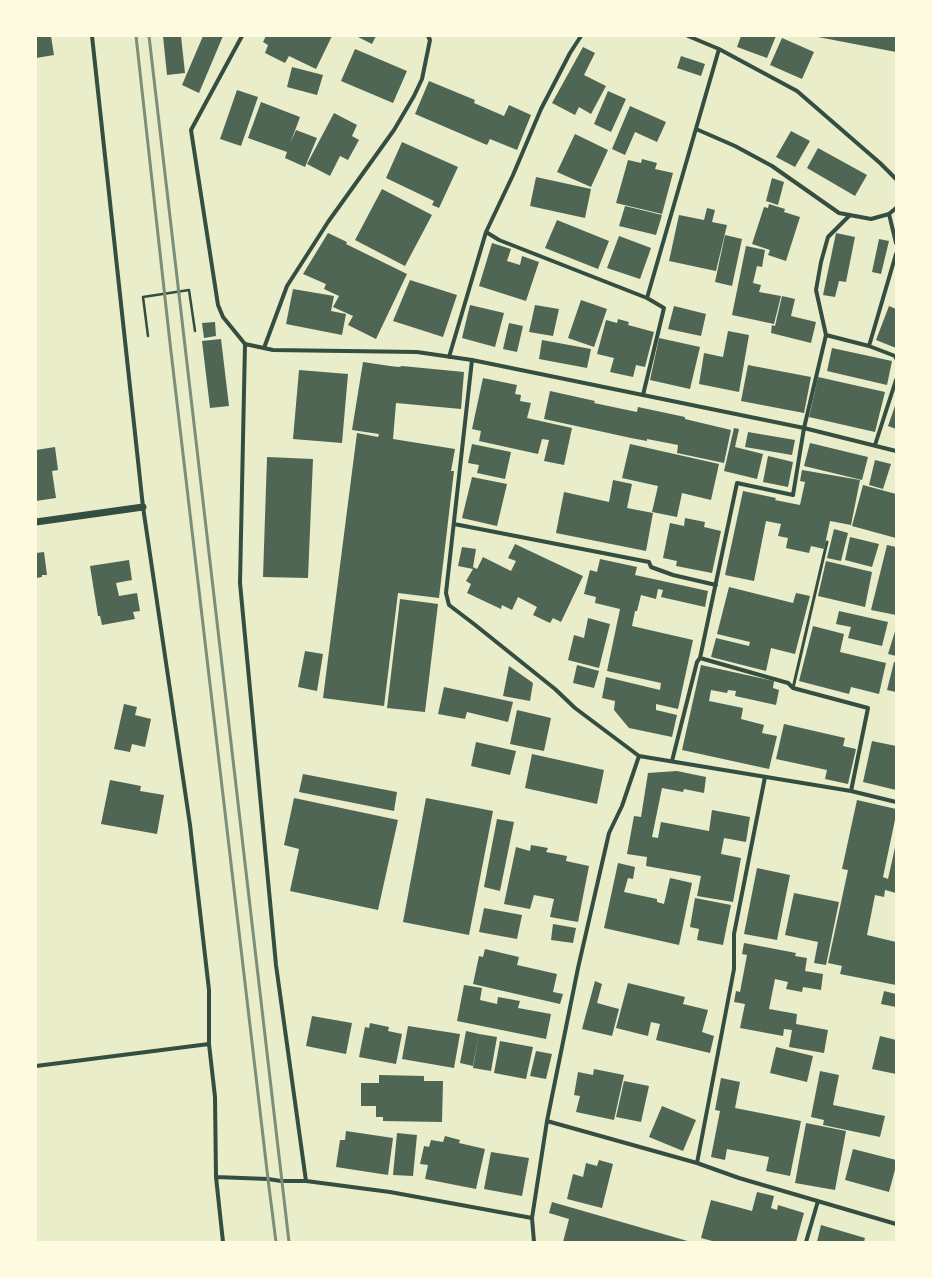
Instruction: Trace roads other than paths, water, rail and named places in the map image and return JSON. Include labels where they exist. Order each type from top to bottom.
[{"type":"street","points":[[92,36],[143,507],[190,825],[209,990],[209,1044],[215,1097],[216,1177],[223,1242]]},
{"type":"street","points":[[242,36],[191,130],[218,304],[223,317],[245,344],[273,350],[417,352],[472,360],[804,428],[896,451]]},
{"type":"street","points":[[264,348],[287,286],[328,222],[394,130],[414,96],[422,79],[430,40],[428,36]]},
{"type":"street","points":[[449,357],[486,232],[513,175],[541,108],[570,52],[581,36]]},
{"type":"street","points":[[688,36],[719,49],[797,91],[880,163],[896,179]]},
{"type":"street","points":[[647,298],[719,49]]},
{"type":"street","points":[[696,129],[735,146],[772,166],[839,213],[870,219],[889,214],[896,208]]},
{"type":"street","points":[[889,214],[896,243]]},
{"type":"street","points":[[672,761],[697,662],[700,658],[737,483],[793,495],[804,428],[826,335],[816,290],[821,262],[828,237],[850,215]]},
{"type":"street","points":[[486,232],[499,240],[647,298],[664,308],[643,395]]},
{"type":"street","points":[[869,346],[896,254]]},
{"type":"street","points":[[826,335],[869,346],[896,358]]},
{"type":"street","points":[[245,344],[240,583],[276,965],[306,1181]]},
{"type":"street","points":[[472,360],[446,593],[449,605],[555,689],[575,708],[639,756],[851,791],[896,802]]},
{"type":"street","points":[[875,445],[896,380]]},
{"type":"street","points":[[36,522],[143,507]]},
{"type":"street","points":[[454,524],[649,562],[651,567],[673,575],[716,585]]},
{"type":"street","points":[[700,658],[788,683],[793,688],[868,708],[851,791]]},
{"type":"street","points":[[534,1242],[532,1218],[547,1121],[578,968],[609,833],[622,806],[639,756]]},
{"type":"street","points":[[697,1163],[734,969],[734,934],[765,777]]},
{"type":"street","points":[[36,1066],[209,1044]]},
{"type":"street","points":[[547,1121],[697,1163],[739,1178],[896,1224]]},
{"type":"street","points":[[216,1177],[306,1181],[390,1192],[532,1218]]},
{"type":"street","points":[[806,1242],[818,1201]]},
{"type":"lane","points":[[793,688],[827,542]]},
{"type":"railway","points":[[136,36],[170,343],[276,1242]]},
{"type":"railway","points":[[149,36],[289,1242]]}]
